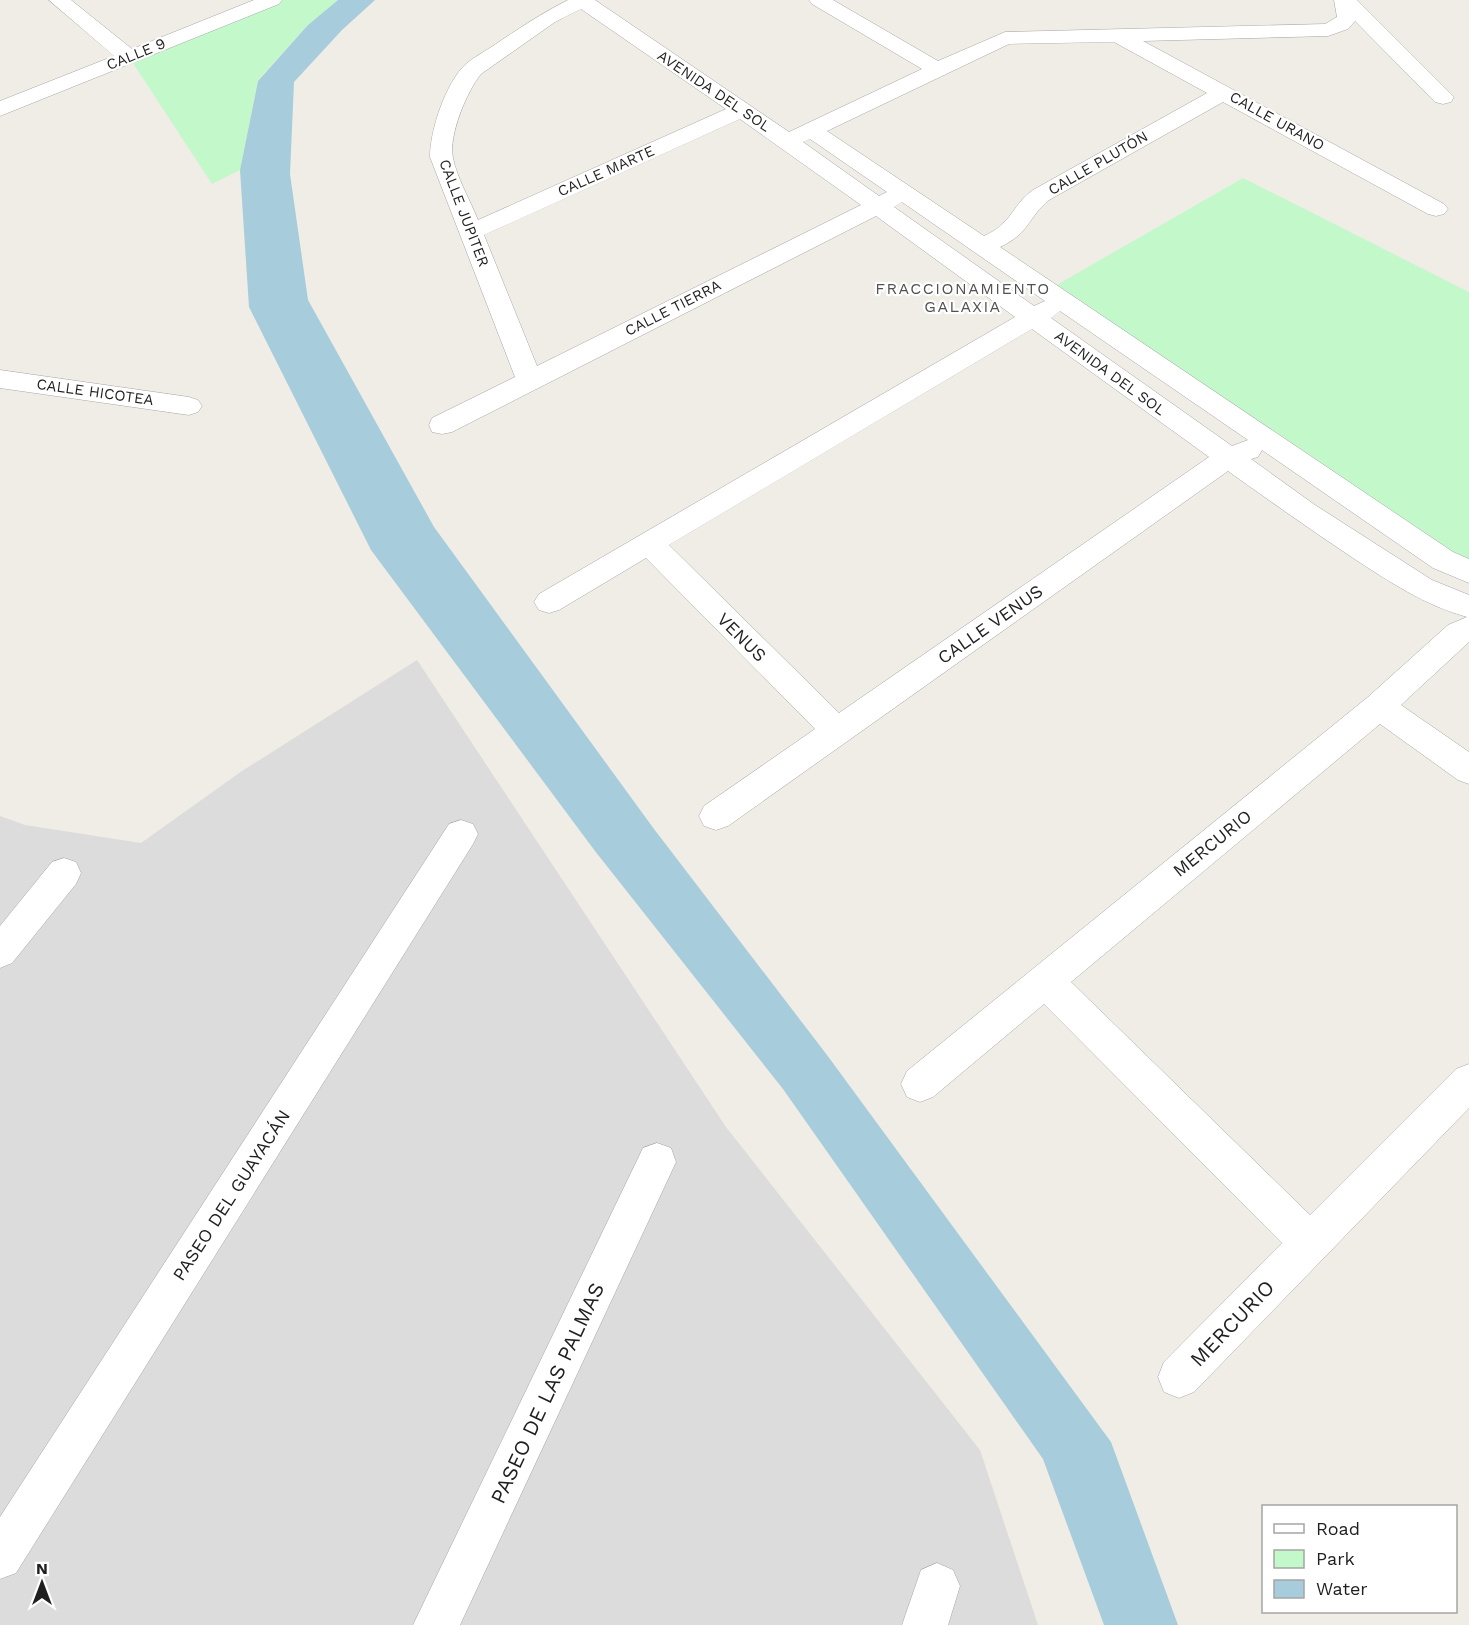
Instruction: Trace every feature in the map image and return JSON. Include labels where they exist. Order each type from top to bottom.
[{"type":"street","points":[[59,0],[129,57]]},
{"type":"street","name":"CALLE 9","points":[[0,110],[272,0]]},
{"type":"street","name":"AVENIDA DEL SOL","points":[[584,0],[787,141],[1305,512],[1402,575],[1466,612]]},
{"type":"street","name":"CALLE JUPITER","points":[[529,380],[441,157],[440,148],[445,126],[463,82],[478,64],[556,14],[584,0]]},
{"type":"street","points":[[819,0],[936,69]]},
{"type":"street","points":[[1345,0],[1443,97]]},
{"type":"street","name":"CALLE URANO","points":[[787,141],[1005,38],[1328,30],[1341,25],[1347,17],[1345,0]]},
{"type":"street","name":"CALLE URANO","points":[[1118,35],[1436,209]]},
{"type":"street","name":"CALLE PLUTÓN","points":[[983,246],[1020,223],[1029,204],[1041,195],[1224,92]]},
{"type":"street","name":"CALLE MARTE","points":[[472,231],[741,110]]},
{"type":"street","name":"AVENIDA DEL SOL","points":[[811,130],[1443,560],[1469,572]]},
{"type":"street","name":"CALLE TIERRA","points":[[442,425],[904,192]]},
{"type":"street","points":[[549,602],[1032,317],[1063,302]]},
{"type":"street","name":"CALLE HICOTEA","points":[[0,380],[189,406]]},
{"type":"street","name":"CALLE VENUS","points":[[716,816],[1229,457],[1269,442]]},
{"type":"street","name":"VENUS","points":[[648,542],[837,731]]},
{"type":"street","name":"MERCURIO","points":[[920,1084],[1379,706],[1466,612]]},
{"type":"street","points":[[1379,706],[1469,770]]},
{"type":"street","name":"PASEO DEL GUAYACÁN","points":[[0,1557],[461,834]]},
{"type":"street","points":[[0,952],[64,873]]},
{"type":"street","points":[[1045,980],[1310,1243]]},
{"type":"street","name":"MERCURIO","points":[[1179,1377],[1469,1082]]},
{"type":"street","name":"PASEO DE LAS PALMAS","points":[[436,1625],[657,1162]]},
{"type":"shaded area","points":[[417,660],[726,1127],[980,1450],[1038,1625],[0,1625],[0,816],[25,825],[141,843],[242,771]]},
{"type":"green space","points":[[272,0],[338,0],[308,25],[258,80],[240,170],[212,184],[129,57]]},
{"type":"green space","points":[[1243,178],[1469,292],[1469,572],[1048,290]]},
{"type":"water","points":[[338,0],[375,0],[342,30],[294,82],[290,174],[308,300],[434,527],[654,829],[827,1055],[1111,1442],[1178,1625],[1104,1625],[1043,1459],[783,1089],[595,851],[371,550],[249,307],[240,170],[258,81],[308,25]]},
{"type":"district","name":"FRACCIONAMIENTO GALAXIA","points":[[963,297]]}]
